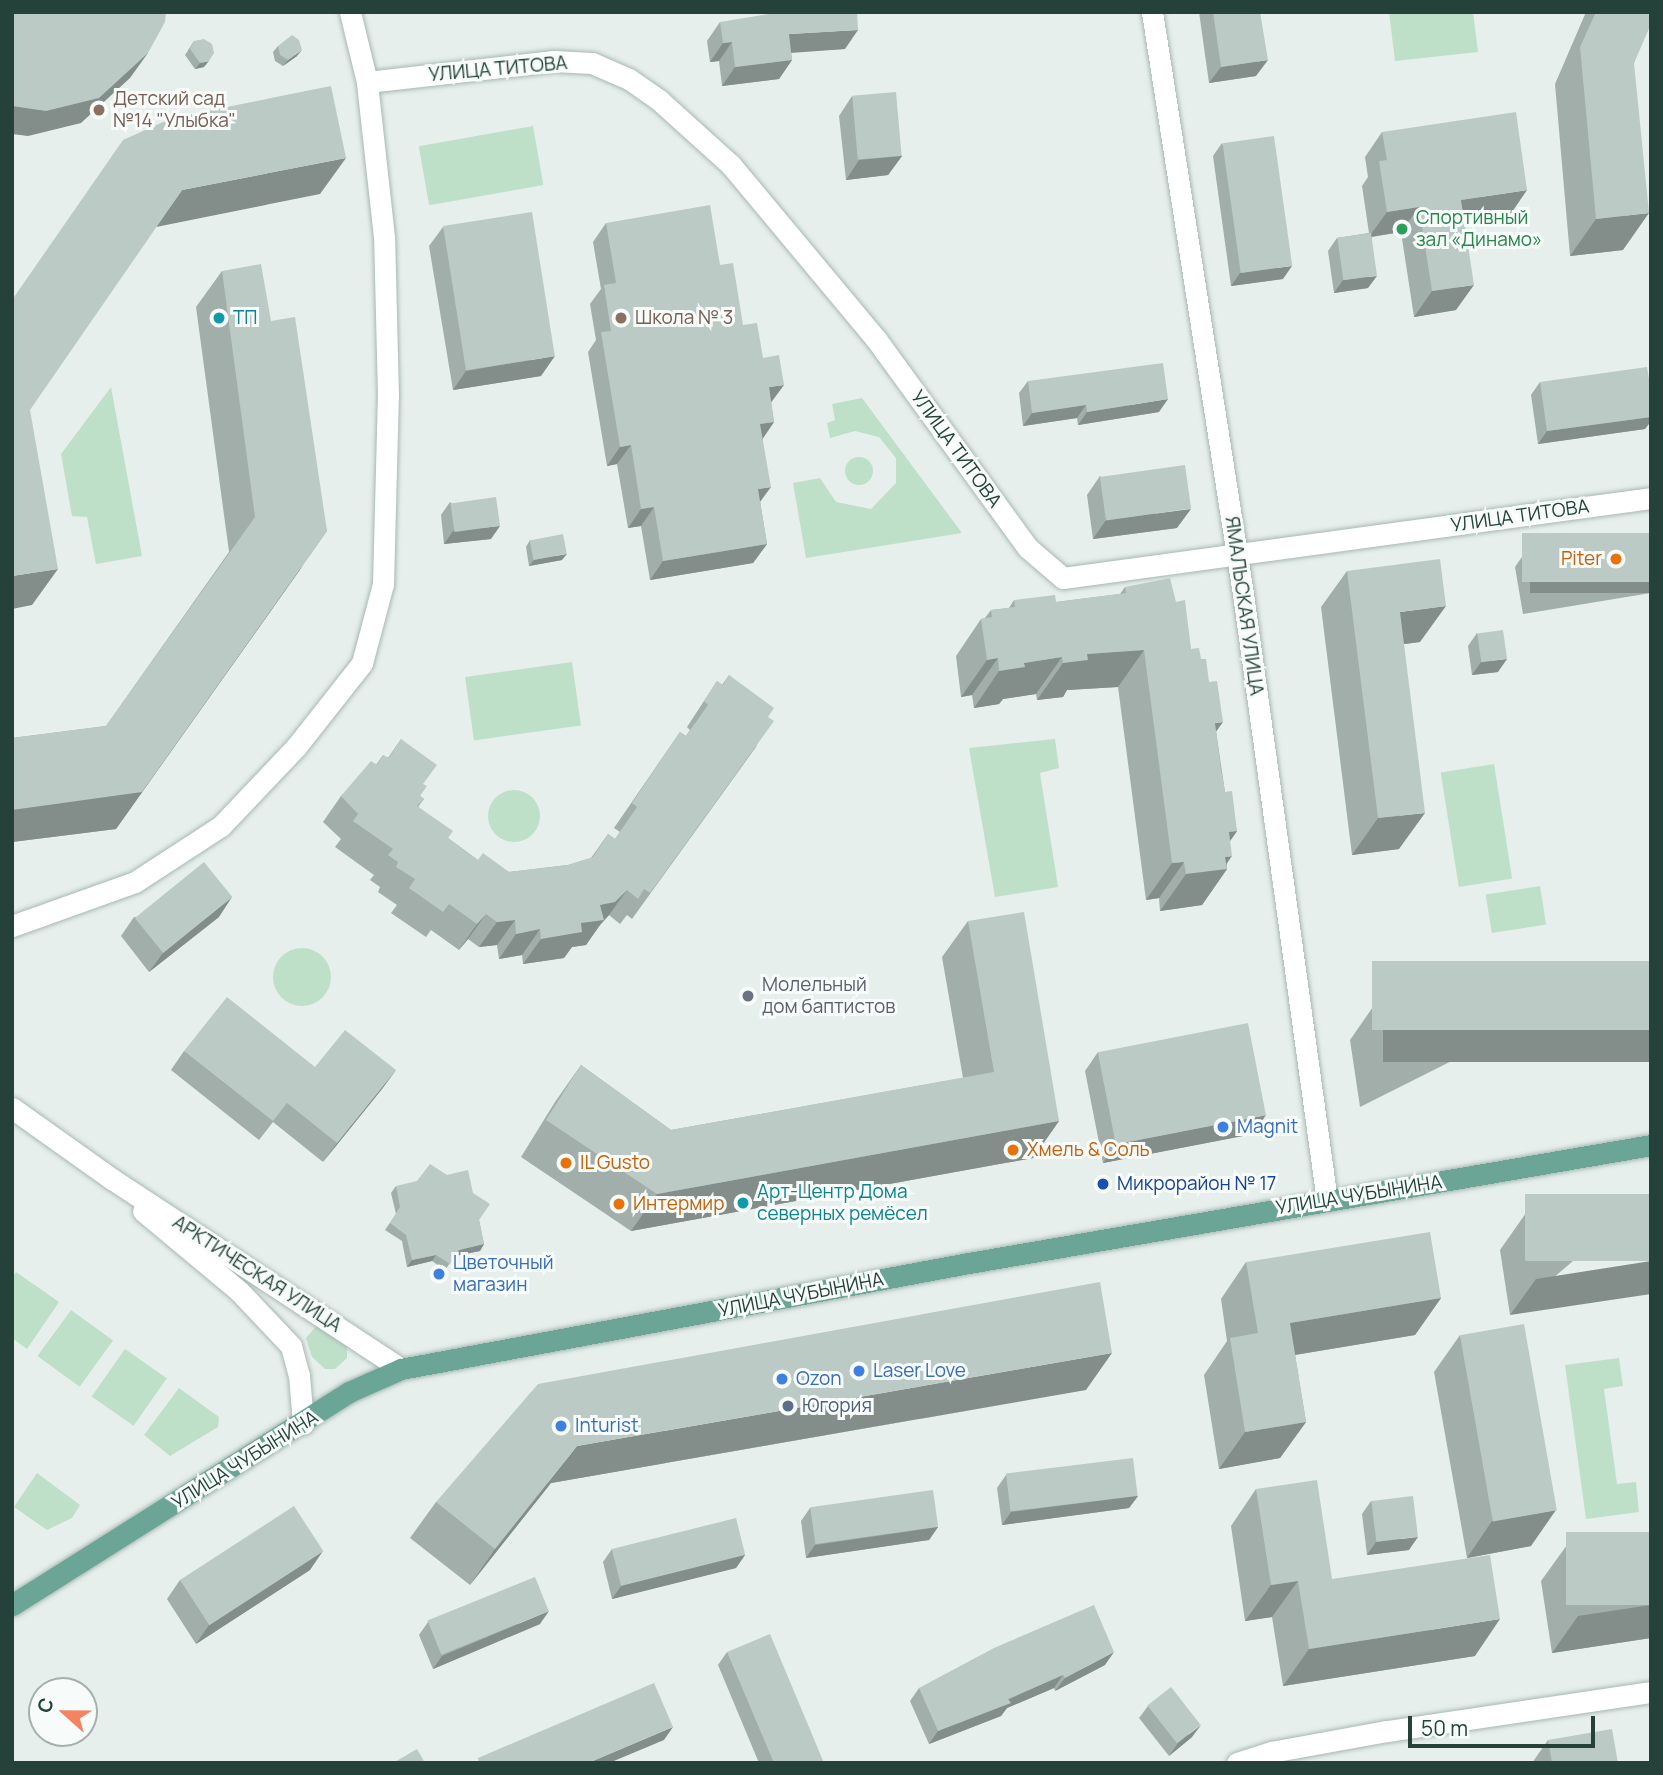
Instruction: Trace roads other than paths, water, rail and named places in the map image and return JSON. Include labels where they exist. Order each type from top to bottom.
[{"type":"main road","name":"УЛИЦА ЧУБЫНИНА","points":[[12,1605],[303,1424],[349,1392],[401,1370],[1327,1201],[1651,1145]]},
{"type":"street","points":[[12,926],[135,882],[221,826],[296,747],[362,663],[383,584],[387,503],[384,237],[367,82],[350,12]]},
{"type":"street","name":"ЯМАЛЬСКАЯ УЛИЦА","points":[[1152,12],[1237,554],[1327,1201]]},
{"type":"street","name":"УЛИЦА ТИТОВА","points":[[367,82],[554,61],[592,63],[629,79],[731,165],[876,339],[1028,548],[1063,578],[1651,498]]},
{"type":"street","name":"АРКТИЧЕСКАЯ УЛИЦА","points":[[12,1108],[112,1180],[401,1370]]},
{"type":"street","name":"АРКТИЧЕСКАЯ УЛИЦА","points":[[112,1180],[162,1230],[239,1291],[281,1333],[290,1346],[299,1375],[303,1424]]},
{"type":"street","points":[[1237,1763],[1271,1752],[1651,1692]]},
{"type":"place","name":"Детский сад №14 \"Улыбка\"","points":[[99,110]]},
{"type":"place","name":"Спортивный зал «Динамо»","points":[[1402,229]]},
{"type":"place","name":"ТП","points":[[219,318]]},
{"type":"place","name":"Школа № 3","points":[[621,318]]},
{"type":"place","name":"Piter","points":[[1616,559]]},
{"type":"place","name":"Молельный дом баптистов","points":[[748,996]]},
{"type":"place","name":"Magnit","points":[[1223,1127]]},
{"type":"place","name":"Хмель & Соль","points":[[1013,1150]]},
{"type":"place","name":"IL Gusto","points":[[566,1163]]},
{"type":"place","name":"Микрорайон № 17","points":[[1103,1184]]},
{"type":"place","name":"Арт-Центр Дома северных ремёсел","points":[[743,1203]]},
{"type":"place","name":"Интермир","points":[[619,1204]]},
{"type":"place","name":"Цветочный магазин","points":[[439,1274]]},
{"type":"place","name":"Laser Love","points":[[859,1371]]},
{"type":"place","name":"Ozon","points":[[782,1379]]},
{"type":"place","name":"Югория","points":[[788,1406]]},
{"type":"place","name":"Inturist","points":[[561,1426]]}]
